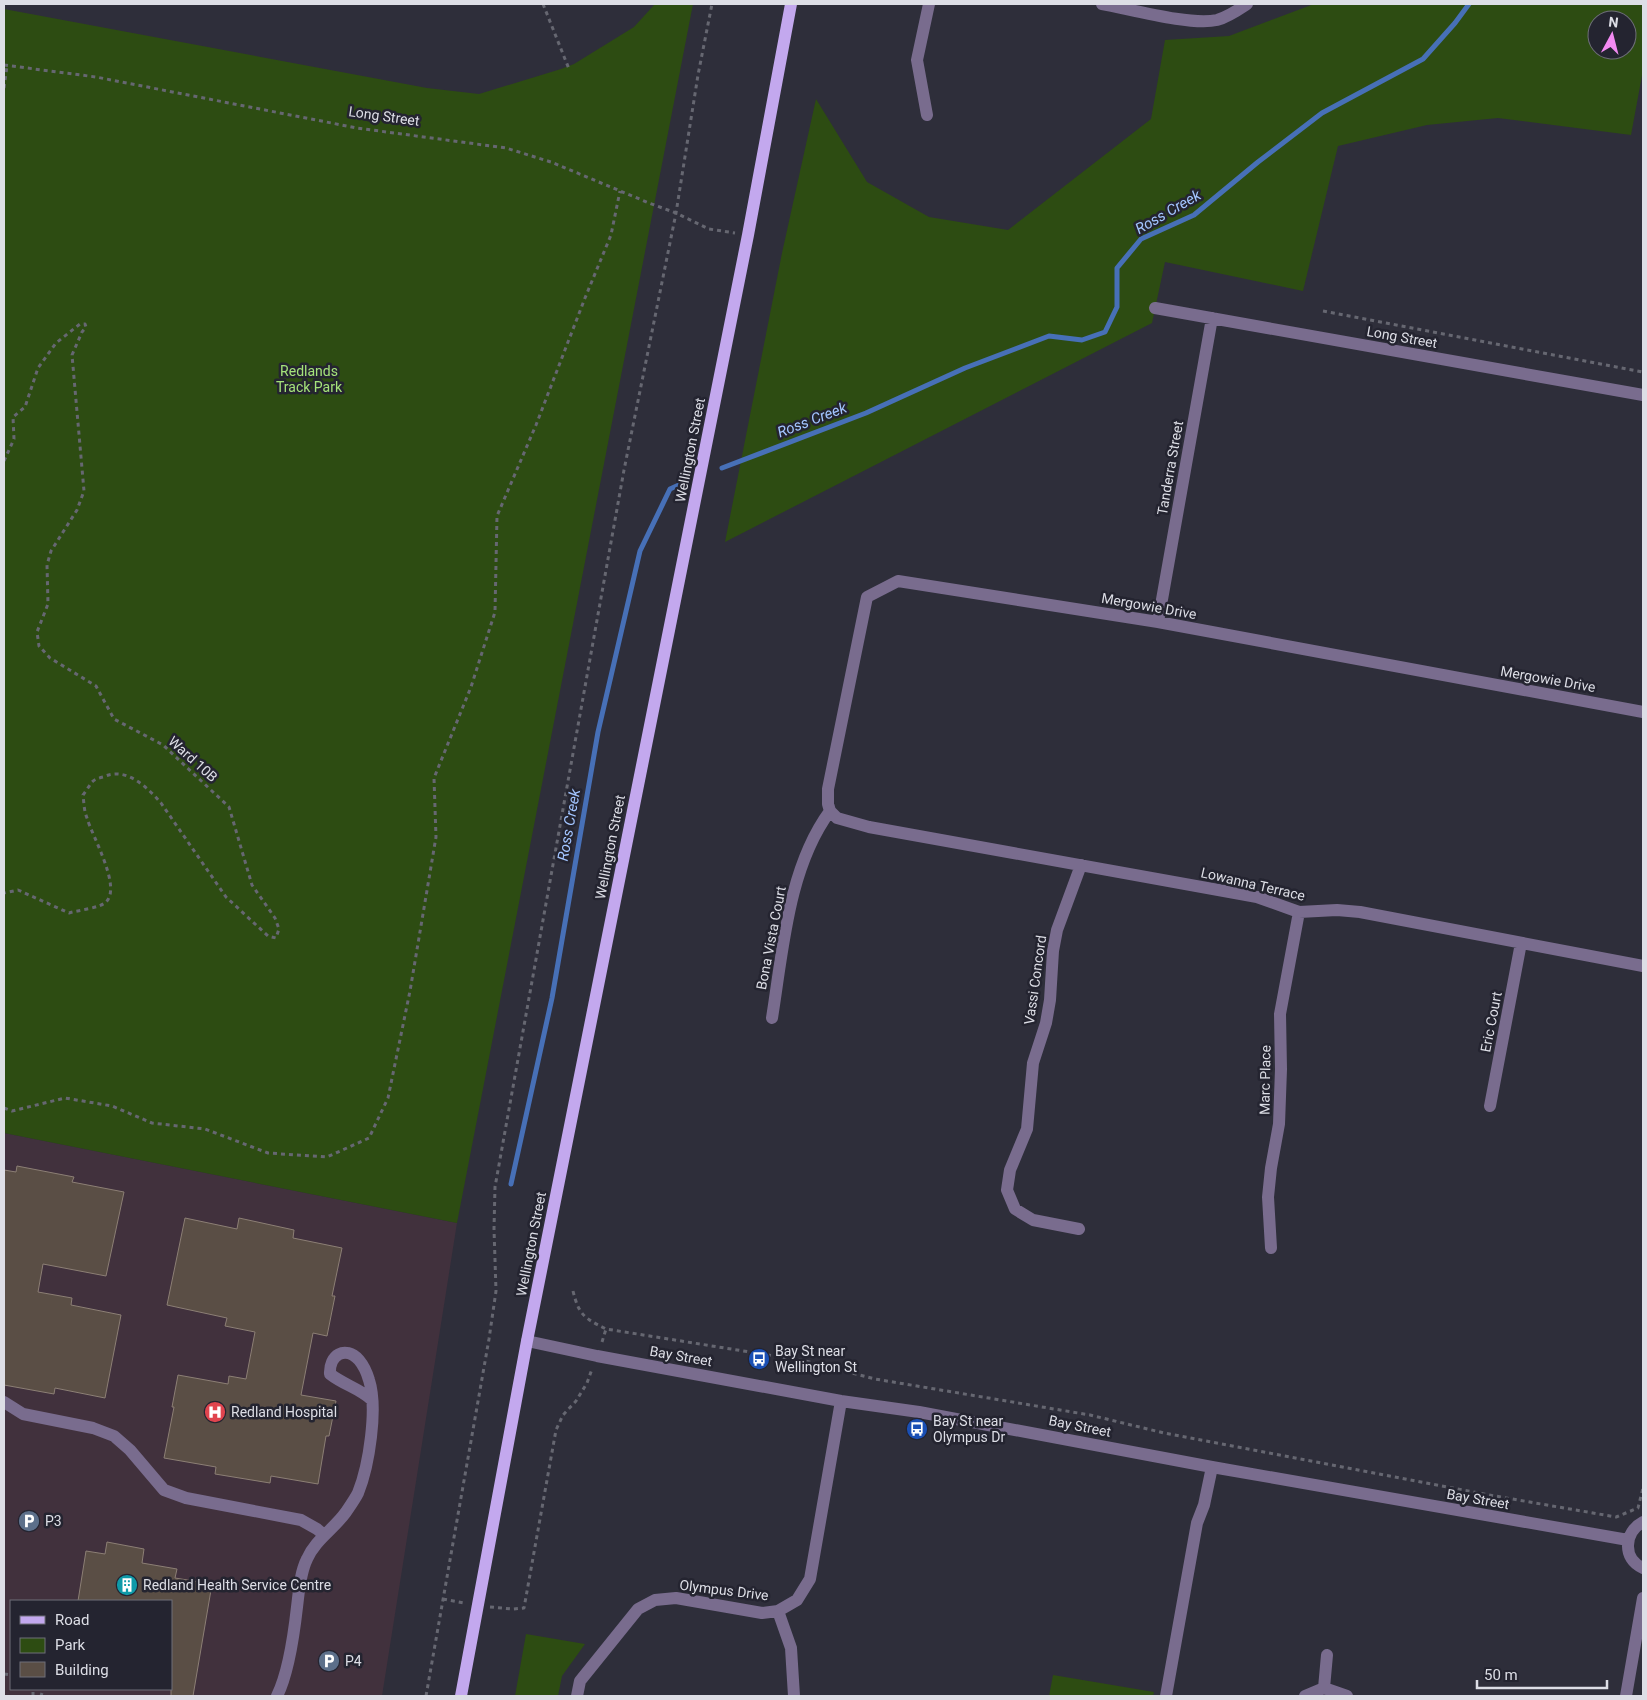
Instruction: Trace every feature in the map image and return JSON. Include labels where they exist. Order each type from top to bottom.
[{"type":"main road","name":"Wellington Street","points":[[461,1696],[527,1342],[748,235],[791,4]]},
{"type":"street","points":[[927,115],[917,60],[929,4]]},
{"type":"street","points":[[1102,4],[1198,21],[1217,20],[1247,4]]},
{"type":"street","name":"Long Street","points":[[1155,308],[1643,395]]},
{"type":"street","name":"Tanderra Street","points":[[1158,622],[1212,318]]},
{"type":"street","name":"Mergowie Drive","points":[[830,812],[828,789],[867,597],[898,581],[1158,622],[1643,712]]},
{"type":"street","name":"Lowanna Terrace","points":[[830,812],[837,818],[869,827],[1257,897],[1298,912],[1337,910],[1360,912],[1643,966]]},
{"type":"street","name":"Bona Vista Court","points":[[772,1018],[791,903],[810,844],[830,812]]},
{"type":"street","name":"Vassi Concord","points":[[1079,1229],[1033,1220],[1016,1209],[1007,1190],[1010,1170],[1027,1129],[1033,1062],[1046,1023],[1050,1000],[1053,951],[1058,930],[1081,865]]},
{"type":"street","name":"Marc Place","points":[[1271,1248],[1268,1197],[1270,1168],[1279,1124],[1280,1014],[1298,912]]},
{"type":"street","name":"Eric Court","points":[[1490,1106],[1521,943]]},
{"type":"street","name":"Bay Street","points":[[527,1342],[841,1401],[919,1412],[1212,1467],[1628,1540]]},
{"type":"street","points":[[277,1696],[290,1653],[303,1571],[307,1558],[324,1534],[345,1514],[358,1494],[374,1419],[372,1400]]},
{"type":"street","name":"Olympus Drive","points":[[577,1696],[580,1681],[638,1609],[655,1600],[676,1598],[762,1613],[778,1611],[797,1600],[810,1579],[841,1401]]},
{"type":"street","points":[[4,1402],[23,1414],[93,1428],[114,1436],[130,1450],[164,1490],[186,1498],[301,1520],[318,1528],[324,1534]]},
{"type":"street","points":[[1166,1696],[1197,1523],[1204,1504],[1212,1467]]},
{"type":"street","points":[[1643,1522],[1633,1529],[1627,1548],[1634,1562],[1643,1568]]},
{"type":"street","points":[[1626,1696],[1643,1598]]},
{"type":"street","points":[[778,1611],[791,1648],[794,1696]]},
{"type":"street","points":[[1324,1688],[1327,1655]]},
{"type":"street","points":[[1306,1696],[1324,1688],[1348,1696]]},
{"type":"path","points":[[543,4],[569,69]]},
{"type":"path","points":[[426,1696],[490,1339],[496,1291],[495,1187],[624,470],[676,213],[698,74],[712,4]]},
{"type":"path","points":[[4,88],[5,66]]},
{"type":"path","name":"Long Street","points":[[5,66],[96,77],[357,128],[506,148],[550,162],[676,213],[709,229],[748,235]]},
{"type":"path","points":[[4,1108],[12,1111],[65,1098],[112,1106],[152,1122],[205,1129],[268,1153],[327,1157],[369,1138],[388,1098],[410,991],[436,837],[434,778],[471,687],[495,612],[497,516],[536,425],[611,235],[620,191]]},
{"type":"path","points":[[1323,311],[1643,372]]},
{"type":"path","name":"Ward 10B","points":[[4,461],[14,439],[13,417],[25,408],[38,368],[56,343],[80,324],[85,324],[86,327],[72,354],[84,492],[77,510],[51,551],[47,565],[48,604],[37,632],[39,646],[50,658],[96,686],[114,720],[163,745],[229,807],[252,885],[274,918],[279,930],[276,938],[268,936],[226,897],[161,802],[133,778],[120,775],[108,774],[93,781],[83,795],[86,817],[104,859],[112,890],[107,902],[99,907],[81,909],[69,913],[18,890],[4,893]]},
{"type":"path","points":[[573,1291],[577,1306],[587,1319],[606,1329],[806,1361],[875,1379],[1090,1415],[1164,1432],[1495,1496],[1616,1516],[1638,1508],[1643,1488]]},
{"type":"path","points":[[443,1600],[512,1609],[524,1608],[556,1430],[562,1415],[576,1401],[587,1383],[606,1329]]},
{"type":"shaded area","name":"Redland Hospital","points":[[4,1133],[457,1223],[382,1696],[4,1696]]},
{"type":"green space","name":"Redlands Track Park","points":[[655,4],[693,4],[457,1223],[4,1133],[4,9],[427,88],[479,94],[574,64],[634,27]]},
{"type":"green space","points":[[1314,4],[1643,4],[1643,70],[1631,135],[1498,118],[1427,125],[1338,146],[1303,291],[1165,262],[1152,323],[725,542],[782,253],[816,99],[867,182],[929,217],[1008,230],[1151,119],[1165,40],[1229,36]]},
{"type":"green space","points":[[526,1634],[585,1644],[562,1676],[558,1696],[515,1696]]},
{"type":"green space","points":[[1053,1675],[1154,1692],[1153,1696],[1049,1696]]},
{"type":"building","points":[[17,1166],[74,1177],[72,1182],[124,1192],[106,1276],[43,1264],[38,1292],[72,1298],[71,1305],[121,1315],[105,1398],[55,1388],[54,1394],[4,1385],[4,1170],[16,1172]]},
{"type":"building","points":[[185,1218],[237,1229],[239,1218],[294,1230],[293,1238],[342,1248],[332,1296],[335,1296],[327,1336],[313,1333],[301,1395],[336,1401],[329,1436],[326,1436],[318,1484],[271,1476],[270,1483],[215,1474],[216,1467],[164,1458],[178,1375],[228,1384],[229,1376],[246,1379],[255,1332],[225,1326],[227,1318],[167,1305]]},
{"type":"building","points":[[107,1542],[144,1549],[142,1563],[177,1569],[175,1578],[212,1584],[193,1696],[171,1696],[172,1600],[78,1600],[86,1551],[105,1554]]},
{"type":"waterway","name":"Ross Creek","points":[[722,468],[866,413],[965,368],[1049,336],[1082,340],[1105,332],[1117,307],[1117,268],[1141,239],[1194,215],[1258,162],[1322,113],[1423,59],[1469,4]]},
{"type":"waterway","name":"Ross Creek","points":[[511,1184],[552,998],[598,732],[640,551],[670,489],[681,484]]},
{"type":"place","name":"Bay St near Wellington St","points":[[759,1359]]},
{"type":"place","name":"Redland Hospital","points":[[215,1412]]},
{"type":"place","name":"Bay St near Olympus Dr","points":[[917,1429]]},
{"type":"place","name":"P3","points":[[29,1521]]},
{"type":"place","name":"Redland Health Service Centre","points":[[127,1585]]},
{"type":"place","name":"P4","points":[[329,1661]]}]
